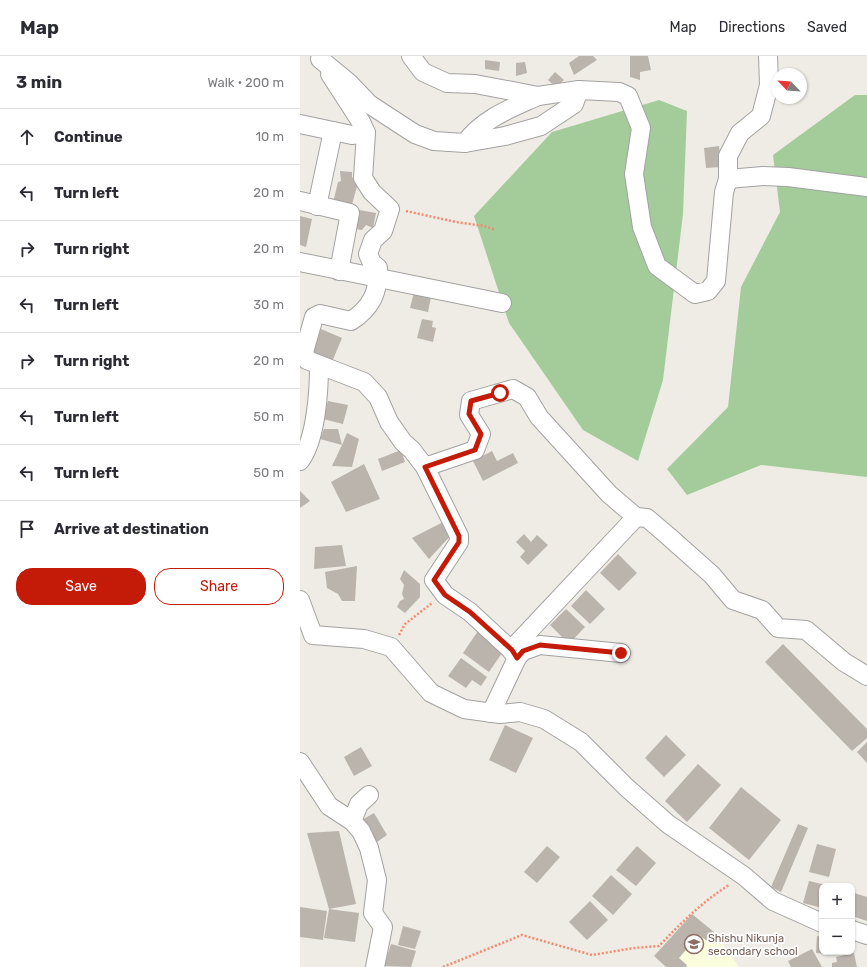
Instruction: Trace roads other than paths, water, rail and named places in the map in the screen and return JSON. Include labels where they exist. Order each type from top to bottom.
[{"type":"street","points":[[410,56],[423,72],[447,84],[475,84],[538,96]]},
{"type":"street","points":[[465,143],[474,130],[500,113],[538,96],[579,90],[619,92],[628,96],[641,128],[634,174],[642,227],[657,266],[695,294],[708,290],[716,281],[724,192],[728,179],[728,156],[740,133],[761,116],[768,85],[768,56]]},
{"type":"street","points":[[320,58],[349,83],[369,104],[415,134],[434,141],[465,143],[504,136],[541,126],[574,104],[579,90]]},
{"type":"street","points":[[320,58],[361,122],[366,133],[362,178],[372,192],[390,209],[383,231],[373,240],[368,254],[372,263],[378,268],[379,279],[374,301],[352,321],[320,314],[314,317],[304,352],[307,360],[364,382],[378,397],[389,422],[403,442],[412,450],[425,467],[459,536],[459,542],[434,580],[445,595],[470,612],[514,654]]},
{"type":"street","points":[[300,124],[352,135],[366,133]]},
{"type":"street","points":[[334,131],[309,204],[350,213],[339,271]]},
{"type":"street","points":[[728,179],[763,176],[788,177],[867,187]]},
{"type":"street","points":[[300,262],[502,303]]},
{"type":"street","points":[[300,461],[304,456],[315,417],[319,365]]},
{"type":"street","points":[[425,467],[475,450],[481,434],[469,414],[471,401],[513,389],[526,397],[545,423],[609,494],[636,517],[646,518],[667,535],[712,575],[732,600],[762,610],[778,628],[806,630],[844,662],[867,676]]},
{"type":"street","points":[[491,713],[514,654],[636,517]]},
{"type":"street","points":[[300,600],[306,638],[364,639],[391,647],[431,693],[464,710],[500,714],[520,712],[544,719],[581,742],[626,787],[668,824],[744,876],[773,901],[819,923]]},
{"type":"street","points":[[514,654],[540,645],[621,653]]},
{"type":"street","points":[[300,762],[329,806],[352,822],[361,831],[369,848],[377,880],[373,913],[383,927],[375,967]]},
{"type":"street","points":[[352,822],[359,804],[369,795]]},
{"type":"street","points":[[855,931],[867,935]]},
{"type":"place","name":"Shishu Nikunja secondary school","points":[[694,944]]}]
